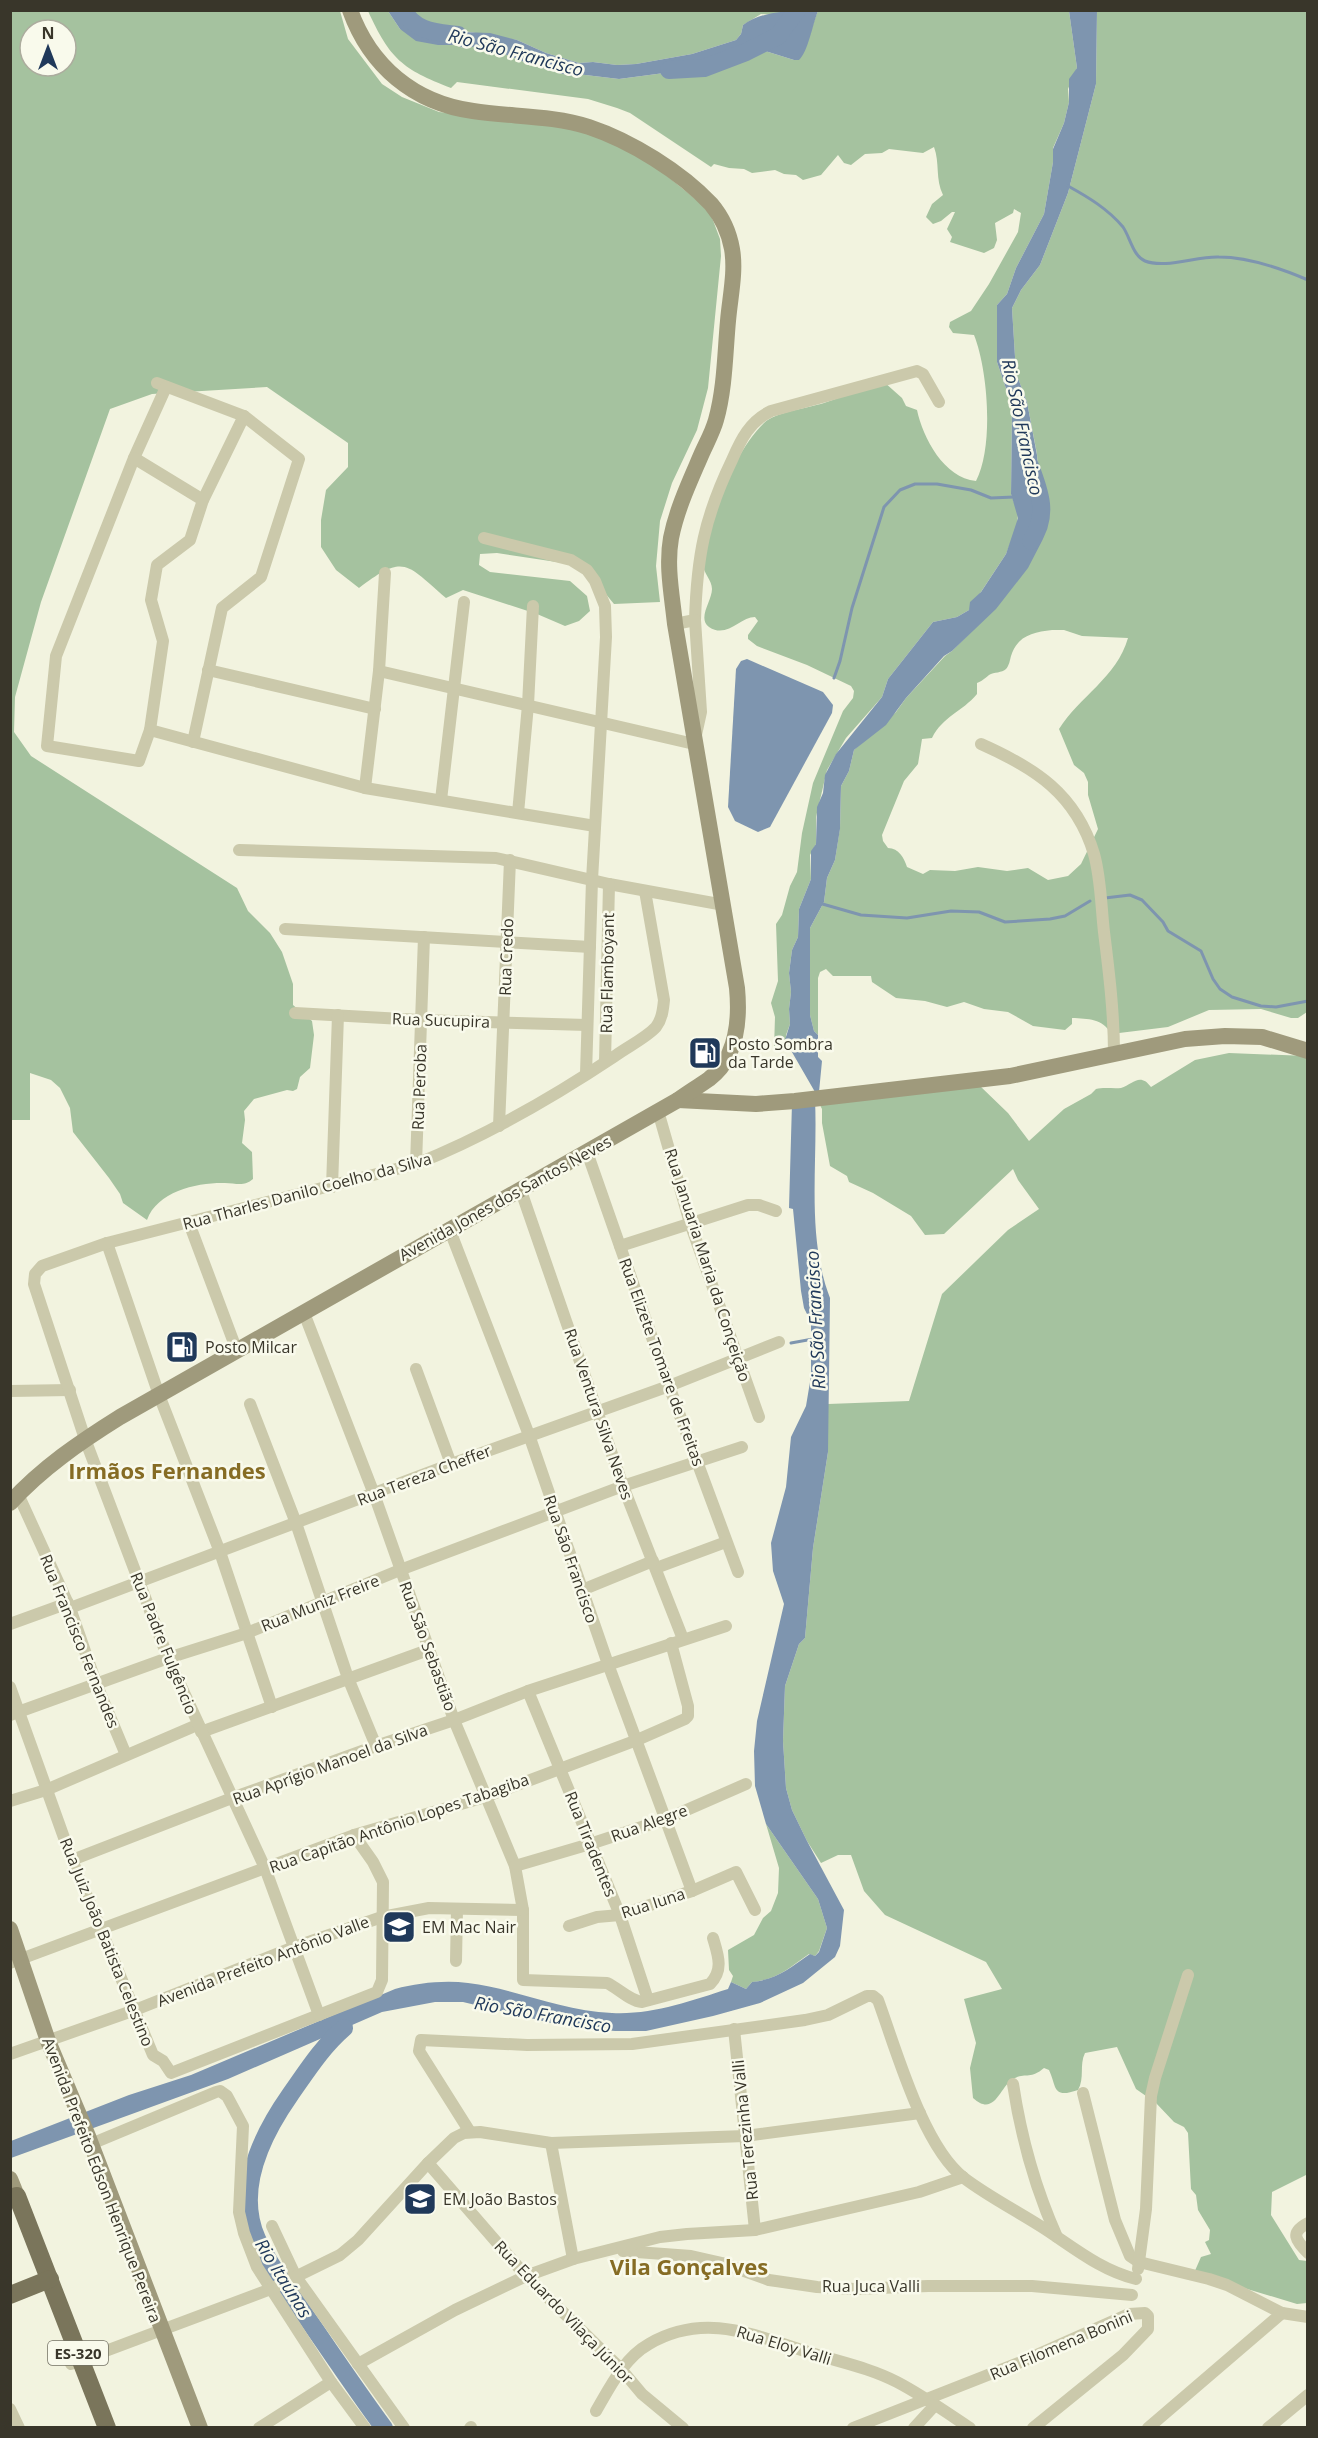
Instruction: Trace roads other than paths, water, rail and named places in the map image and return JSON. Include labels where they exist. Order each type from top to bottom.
[{"type":"main road","name":"Avenida Jones dos Santos Neves","points":[[14,1498],[37,1476],[86,1439],[159,1395],[449,1228],[678,1100],[711,1077],[725,1060],[735,1040],[739,1016],[738,998],[724,905],[694,744],[675,624],[669,567],[671,540],[677,512],[716,422],[722,392],[733,272],[728,232],[710,204],[663,164],[623,141],[588,127],[556,120],[471,111],[447,106],[417,93],[393,77],[376,59],[357,28],[350,10]]},
{"type":"main road","points":[[678,1100],[756,1104],[1010,1076],[1185,1039],[1225,1036],[1262,1037],[1308,1051]]},
{"type":"main road","name":"Avenida Prefeito Edson Henrique Pereira","points":[[10,1929],[15,1961],[90,2140],[200,2427]]},
{"type":"main road","name":"ES-320","points":[[12,2195],[76,2362],[107,2427]]},
{"type":"main road","points":[[10,2295],[44,2281]]},
{"type":"main road","name":"ES-320","points":[[76,2362],[94,2427]]},
{"type":"street","points":[[379,671],[694,744],[701,712],[695,620],[700,556],[711,505],[738,447],[759,417],[771,411],[917,371],[923,374],[939,402]]},
{"type":"street","points":[[192,742],[222,608],[261,577],[299,459],[244,416],[161,385],[56,656],[47,746],[139,761],[150,730],[163,641],[151,600],[157,565],[190,540],[203,500],[244,416]]},
{"type":"street","points":[[134,458],[203,500]]},
{"type":"street","points":[[484,538],[571,560],[587,570],[595,581],[604,606],[586,1074]]},
{"type":"street","points":[[365,788],[379,671],[385,573]]},
{"type":"street","points":[[441,800],[464,602]]},
{"type":"street","points":[[518,813],[528,705],[533,606]]},
{"type":"street","points":[[675,624],[695,620]]},
{"type":"street","points":[[208,670],[375,709]]},
{"type":"street","points":[[150,730],[365,788],[595,826]]},
{"type":"street","points":[[981,744],[1019,762],[1042,777],[1063,798],[1078,819],[1089,841],[1098,874],[1112,1009],[1114,1054]]},
{"type":"street","points":[[239,850],[483,857],[510,860],[609,884],[724,905]]},
{"type":"street","name":"Rua Credo","points":[[499,1126],[510,860]]},
{"type":"street","name":"Rua Flamboyant","points":[[605,1062],[609,884]]},
{"type":"street","name":"Rua Tharles Danilo Coelho da Silva","points":[[42,1266],[107,1243],[416,1164],[452,1150],[499,1126],[586,1074],[655,1028],[663,1011],[664,1000],[645,891]]},
{"type":"street","points":[[285,929],[590,947]]},
{"type":"street","name":"Rua Peroba","points":[[416,1164],[424,937]]},
{"type":"street","name":"Rua Sucupira","points":[[295,1013],[420,1020],[587,1025]]},
{"type":"street","points":[[332,1187],[338,1016]]},
{"type":"street","name":"Rua Januaria Maria da Conçeição","points":[[658,1111],[690,1222],[759,1417]]},
{"type":"street","name":"Rua Elizete Tomare de Freitas","points":[[587,1152],[669,1386],[738,1572]]},
{"type":"street","name":"Rua Ventura Silva Neves","points":[[520,1188],[623,1485],[655,1564],[677,1641],[688,1706],[688,1716],[685,1719]]},
{"type":"street","points":[[620,1246],[748,1205],[759,1205],[776,1211]]},
{"type":"street","points":[[189,1223],[237,1351]]},
{"type":"street","name":"Rua São Francisco","points":[[449,1228],[529,1435],[608,1664],[692,1891]]},
{"type":"street","points":[[107,1243],[159,1395],[220,1552],[273,1707]]},
{"type":"street","name":"Rua Padre Fulgêncio","points":[[42,1266],[35,1274],[34,1284],[86,1439],[139,1584],[199,1729],[264,1868],[319,2015]]},
{"type":"street","name":"Rua São Sebastião","points":[[304,1313],[374,1494],[454,1720],[515,1866],[523,1910],[522,1979],[526,1982],[591,1981],[607,1983],[617,1987],[637,2002],[648,2000]]},
{"type":"street","name":"Rua Tereza Cheffer","points":[[10,1623],[139,1584],[451,1464],[669,1386],[779,1342]]},
{"type":"street","points":[[416,1369],[451,1464]]},
{"type":"street","points":[[10,1391],[70,1390]]},
{"type":"street","points":[[250,1404],[324,1601],[348,1678],[376,1746]]},
{"type":"street","name":"Rua Muniz Freire","points":[[15,1713],[168,1658],[248,1633],[400,1570],[623,1485],[742,1447]]},
{"type":"street","name":"Rua Francisco Fernandes","points":[[14,1498],[69,1605],[96,1683],[126,1755]]},
{"type":"street","points":[[582,1590],[726,1542]]},
{"type":"street","name":"Rua Aprígio Manoel da Silva","points":[[72,1860],[232,1798],[454,1720],[528,1691],[726,1626]]},
{"type":"street","points":[[10,1801],[46,1790],[126,1755],[199,1729],[273,1707],[428,1650]]},
{"type":"street","name":"Rua Juiz João Batista Celestino","points":[[10,1687],[15,1713],[72,1860],[153,2055],[163,2061],[173,2074],[319,2015]]},
{"type":"street","name":"Rua Tiradentes","points":[[528,1691],[620,1915],[648,2000]]},
{"type":"street","name":"Rua Capitão Antônio Lopes Tabagiba","points":[[15,1961],[354,1835],[485,1797],[637,1740],[685,1719]]},
{"type":"street","name":"Rua Alegre","points":[[515,1866],[666,1819],[746,1784]]},
{"type":"street","points":[[319,2015],[374,1994],[379,1989],[382,1980],[383,1882],[373,1862],[354,1835]]},
{"type":"street","name":"Rua Iuna","points":[[569,1926],[597,1917],[620,1915],[692,1891],[734,1873],[738,1873],[755,1910]]},
{"type":"street","name":"Avenida Prefeito Antônio Valle","points":[[10,2054],[135,2010],[294,1947],[382,1917],[419,1908],[523,1910]]},
{"type":"street","points":[[456,1961],[457,1909]]},
{"type":"street","points":[[648,2000],[710,1984],[716,1978],[719,1969],[713,1938]]},
{"type":"street","points":[[1129,2314],[1146,2209],[1151,2096],[1188,1975]]},
{"type":"street","points":[[470,2132],[419,2051],[419,2042],[424,2038],[527,2045],[632,2044],[805,2020],[828,2015],[867,1996],[873,1996],[878,2000],[920,2113],[933,2141],[963,2177],[1110,2271],[1136,2279]]},
{"type":"street","name":"Rua Terezinha Valli","points":[[734,2029],[755,2230]]},
{"type":"street","points":[[1013,2084],[1026,2153],[1045,2210],[1058,2238]]},
{"type":"street","points":[[90,2140],[216,2092],[223,2092],[227,2096],[243,2126],[239,2212],[257,2267],[273,2288],[331,2382],[365,2427]]},
{"type":"street","points":[[1083,2093],[1115,2220],[1130,2256],[1139,2262],[1227,2285],[1282,2313],[1308,2318]]},
{"type":"street","points":[[76,2362],[273,2288],[340,2254],[358,2240],[454,2138],[470,2132],[550,2143],[745,2136],[920,2113]]},
{"type":"street","points":[[550,2143],[573,2259]]},
{"type":"street","name":"Rua Eduardo Vilaça Júnior","points":[[428,2163],[526,2276],[621,2369],[642,2394],[683,2427]]},
{"type":"street","points":[[358,2364],[455,2310],[526,2276],[573,2259],[660,2237],[755,2230],[919,2192],[963,2177]]},
{"type":"street","points":[[1308,2223],[1298,2228],[1296,2233],[1298,2242],[1308,2253]]},
{"type":"street","points":[[272,2226],[294,2279],[404,2427]]},
{"type":"street","name":"Rua Juca Valli","points":[[614,2250],[691,2256],[722,2263],[769,2280],[817,2287],[855,2289],[1032,2286],[1132,2295]]},
{"type":"street","name":"Rua Filomena Bonini","points":[[853,2427],[931,2403],[1129,2314],[1145,2313],[1148,2316],[1148,2329],[1123,2355],[1033,2427]]},
{"type":"street","points":[[1148,2427],[1282,2313]]},
{"type":"street","name":"Rua Eloy Valli","points":[[596,2411],[621,2369],[648,2344],[691,2329],[716,2327],[734,2328],[856,2366],[897,2382],[970,2427]]},
{"type":"street","points":[[259,2427],[331,2382]]},
{"type":"street","points":[[1268,2427],[1308,2395]]},
{"type":"street","points":[[914,2427],[931,2403]]},
{"type":"street","points":[[10,2409],[19,2427]]},
{"type":"water","points":[[388,11],[399,11],[410,27],[420,32],[452,29],[462,32],[490,33],[517,40],[546,53],[579,63],[617,65],[692,54],[736,40],[741,34],[743,25],[760,16],[789,11],[818,11],[808,44],[799,60],[759,49],[743,49],[687,70],[619,79],[577,74],[570,76],[480,46],[464,48],[456,45],[416,41],[400,29]]},
{"type":"water","points":[[1069,11],[1097,11],[1096,84],[1068,193],[1040,265],[1021,290],[1012,308],[1016,373],[1027,402],[1037,455],[1043,539],[1028,568],[996,609],[944,656],[906,698],[886,725],[854,750],[849,771],[841,786],[840,829],[835,860],[827,878],[824,902],[810,928],[810,1015],[814,1031],[818,1035],[818,1057],[822,1061],[819,1092],[815,1092],[785,1040],[790,1024],[789,973],[792,950],[798,937],[799,909],[811,879],[811,851],[816,844],[817,807],[823,793],[825,775],[836,754],[882,697],[888,679],[933,622],[957,617],[969,610],[970,602],[981,592],[1006,554],[1018,518],[1011,494],[1012,406],[997,362],[997,305],[1007,294],[1016,268],[1044,214],[1053,149],[1064,123],[1069,102],[1069,79],[1077,68]]},
{"type":"water","points":[[747,659],[823,692],[833,705],[832,713],[770,827],[758,832],[735,821],[728,807],[736,669],[741,661]]},
{"type":"water","points":[[815,1099],[815,1225],[818,1250],[830,1298],[828,1452],[813,1548],[805,1638],[799,1644],[785,1686],[783,1741],[786,1788],[792,1810],[844,1910],[840,1946],[835,1957],[803,1983],[760,2003],[646,2031],[568,2027],[463,2002],[435,2002],[382,2012],[228,2079],[11,2158],[11,2141],[129,2095],[191,2075],[395,1989],[431,1983],[459,1982],[486,1986],[593,2011],[642,2012],[728,1989],[731,1982],[746,1989],[752,1982],[776,1976],[810,1954],[815,1956],[819,1952],[827,1928],[818,1899],[766,1824],[755,1786],[754,1751],[757,1721],[784,1604],[773,1571],[771,1543],[786,1487],[791,1437],[806,1406],[811,1376],[811,1322],[804,1308],[793,1209],[789,1208],[792,1103]]},
{"type":"waterway","name":"Rio São Francisco","points":[[403,10],[420,27],[434,32],[458,35]]},
{"type":"waterway","name":"Rio São Francisco","points":[[669,70],[704,68],[746,52],[778,36],[797,10]]},
{"type":"waterway","points":[[1068,186],[1111,215],[1123,227],[1137,255],[1145,261],[1162,264],[1210,257],[1230,257],[1264,264],[1308,280]]},
{"type":"waterway","name":"Rio São Francisco","points":[[1030,466],[1041,504],[1040,522],[1031,541]]},
{"type":"waterway","points":[[834,678],[852,608],[884,507],[900,490],[915,484],[937,484],[971,490],[991,498],[1014,497]]},
{"type":"waterway","points":[[1105,898],[1130,895],[1142,900],[1163,922],[1168,931],[1201,951],[1213,979],[1220,989],[1232,997],[1261,1006],[1276,1007],[1308,1001]]},
{"type":"waterway","points":[[819,903],[861,915],[907,918],[951,911],[979,912],[1005,922],[1065,916],[1090,901]]},
{"type":"waterway","points":[[791,1343],[813,1339]]},
{"type":"waterway","name":"Rio Itaúnas","points":[[344,2028],[315,2060],[270,2127],[255,2164],[250,2182],[249,2201],[251,2220],[257,2239],[267,2258],[384,2428]]},
{"type":"place","name":"Posto Sombra da Tarde","points":[[705,1053]]},
{"type":"place","name":"Posto Milcar","points":[[182,1347]]},
{"type":"place","name":"EM Mac Nair","points":[[399,1927]]},
{"type":"place","name":"EM João Bastos","points":[[420,2199]]},
{"type":"district","name":"Irmãos Fernandes","points":[[167,1470]]},
{"type":"district","name":"Vila Gonçalves","points":[[689,2266]]}]
